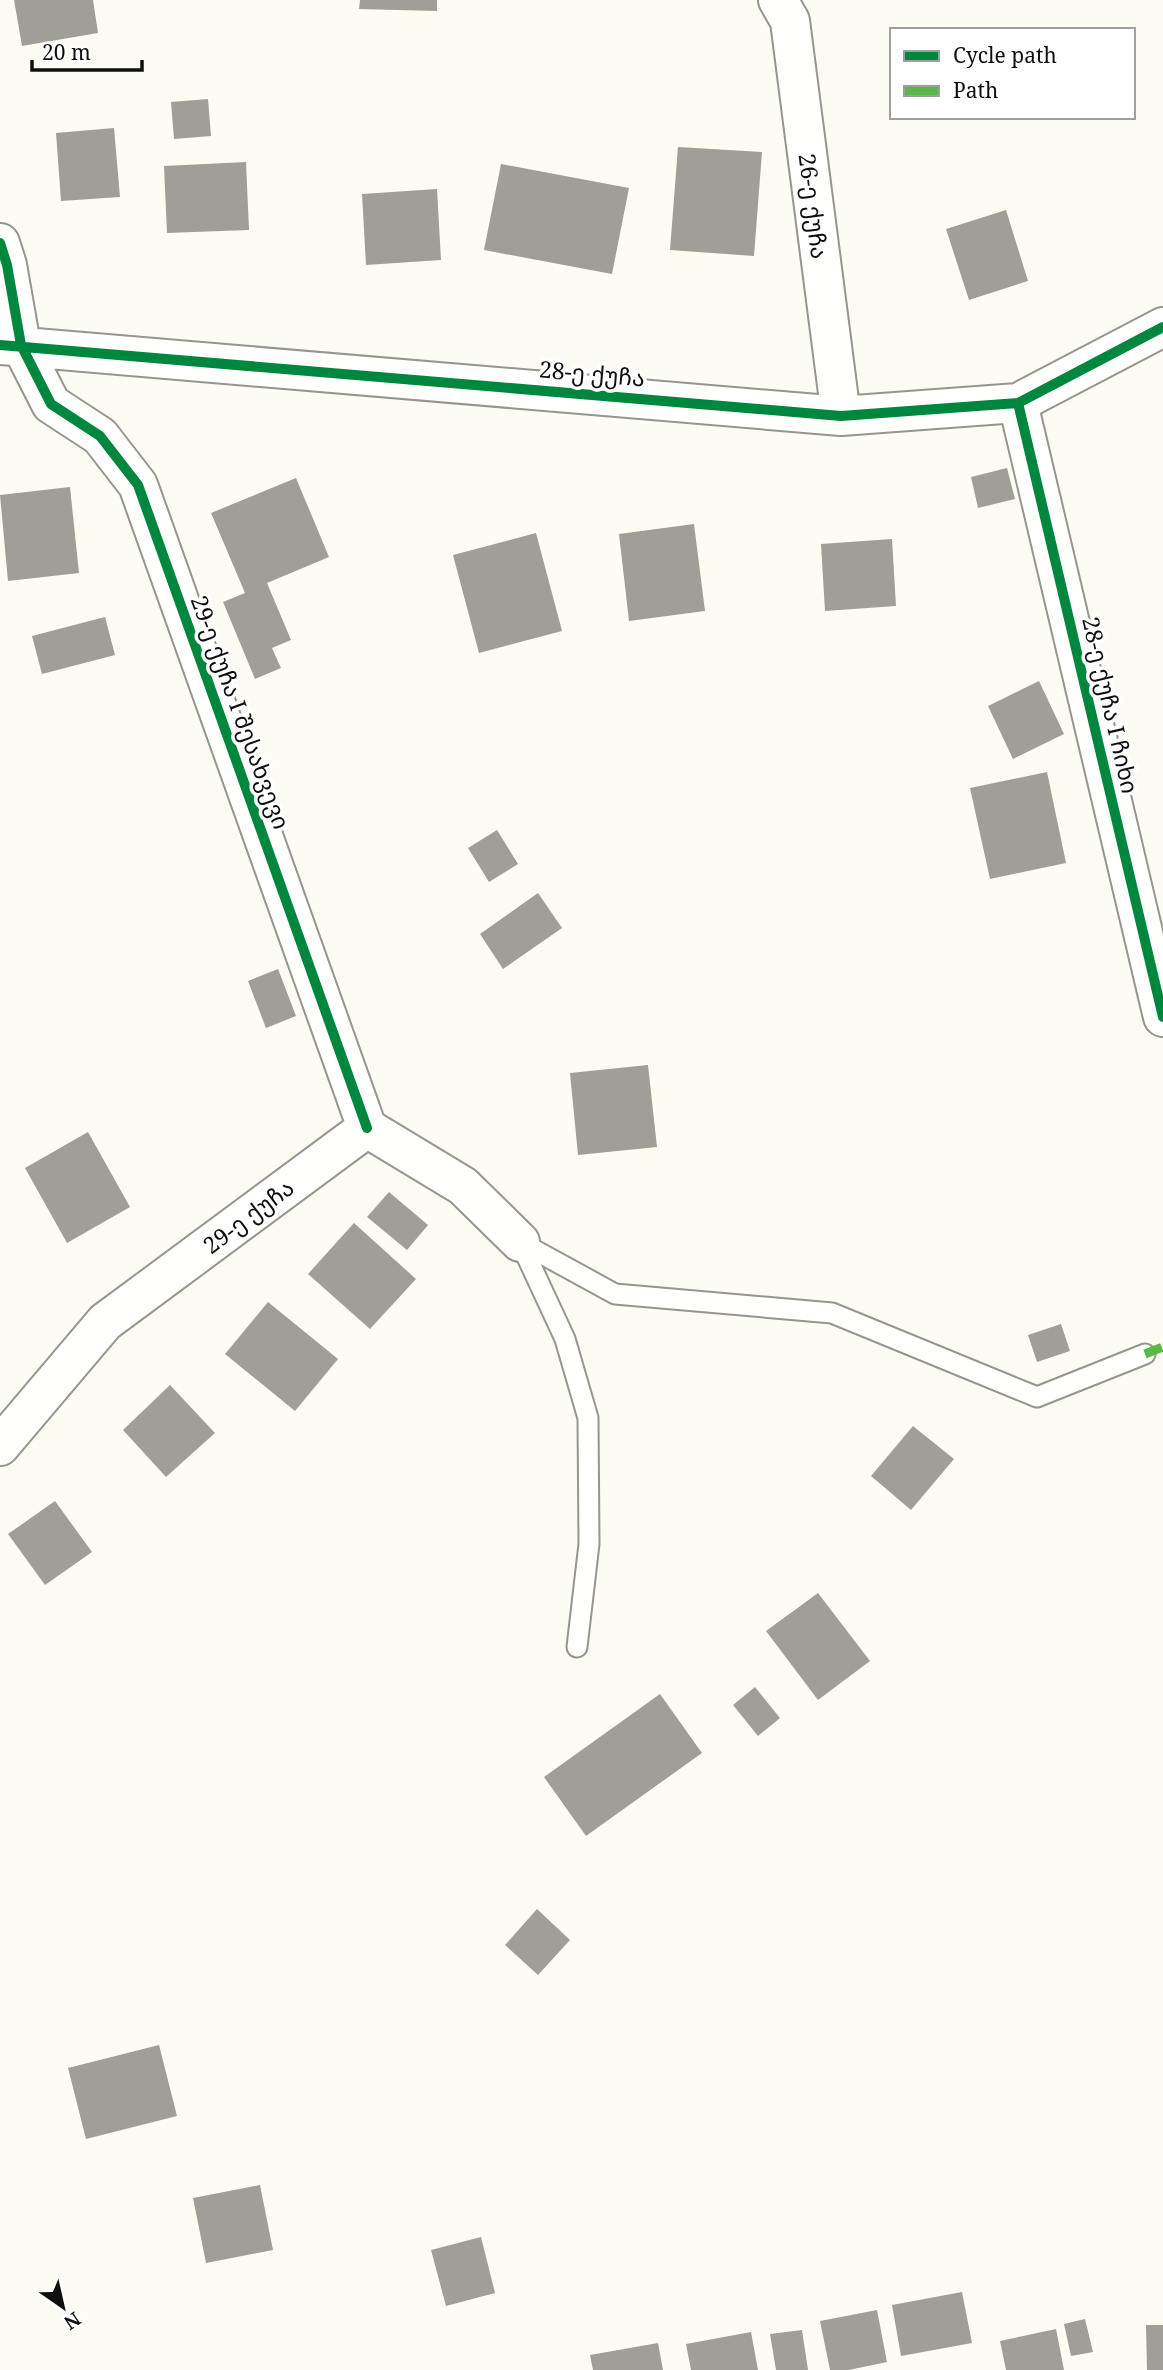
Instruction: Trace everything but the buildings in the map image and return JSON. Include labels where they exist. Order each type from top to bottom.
[{"type":"street","name":"26-ე ქუჩა","points":[[778,0],[790,21],[841,416]]},
{"type":"street","name":"29-ე ქუჩა I შესახვევი","points":[[0,243],[7,265],[10,345],[51,404],[100,436],[138,485],[367,1128]]},
{"type":"street","name":"28-ე ქუჩა","points":[[10,345],[841,416],[1018,403],[1163,327]]},
{"type":"street","name":"28-ე ქუჩა I ჩიხი","points":[[1018,403],[1163,1017]]},
{"type":"street","points":[[367,1128],[463,1186],[520,1242]]},
{"type":"street","name":"29-ე ქუჩა","points":[[0,1446],[104,1322],[367,1128]]},
{"type":"lane","points":[[520,1242],[615,1294],[832,1313],[1037,1397],[1144,1354]]},
{"type":"lane","points":[[520,1242],[565,1339],[588,1418],[589,1544],[577,1647]]},
{"type":"marked path","points":[[1145,1354],[1163,1347]]},
{"type":"cycle path","points":[[0,243],[7,265],[21,345],[51,404],[100,436],[138,485],[367,1128]]},
{"type":"cycle path","points":[[0,345],[841,416],[1018,403],[1163,327]]},
{"type":"cycle path","points":[[1018,403],[1163,1017]]}]
